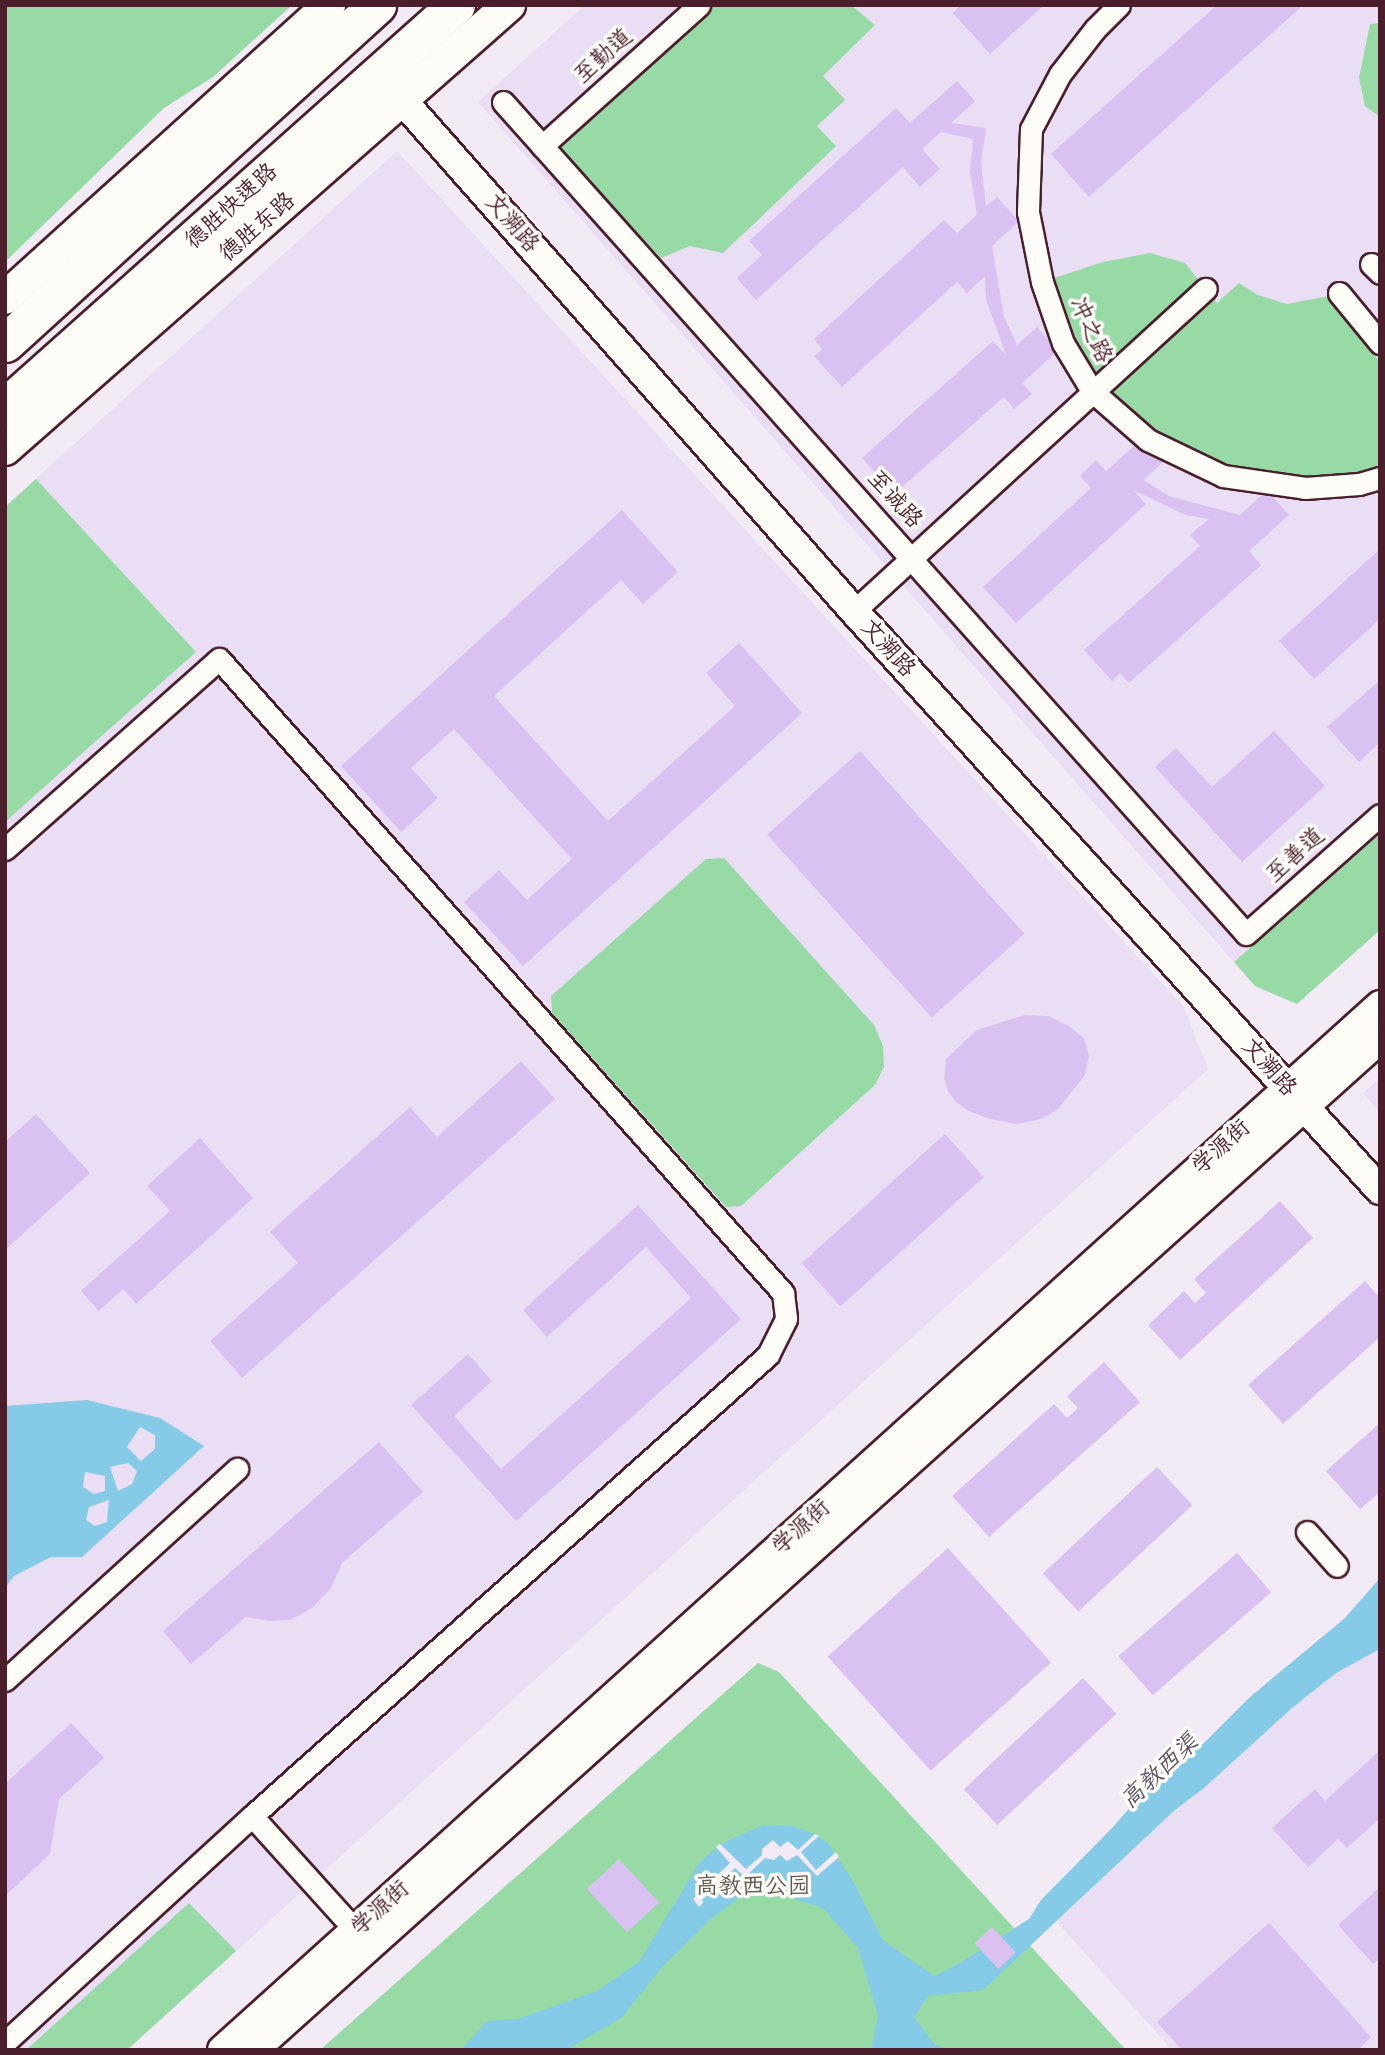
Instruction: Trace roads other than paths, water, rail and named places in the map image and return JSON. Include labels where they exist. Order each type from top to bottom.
[{"type":"highway","points":[[5,343],[377,5]]},
{"type":"highway","name":"德胜快速路","points":[[5,407],[456,5]]},
{"type":"main road","points":[[5,298],[328,5]]},
{"type":"main road","name":"德胜东路","points":[[5,449],[509,5]]},
{"type":"main road","name":"文溯路","points":[[402,100],[854,611],[1380,1190]]},
{"type":"main road","name":"学源街","points":[[254,2050],[1296,1097],[1380,1005]]},
{"type":"main road","name":"学源街","points":[[222,2050],[1296,1097],[1380,1039]]},
{"type":"street","name":"至勤道","points":[[542,146],[699,5]]},
{"type":"street","name":"冲之路","points":[[1119,5],[1095,29],[1060,74],[1031,129],[1028,212],[1042,282],[1063,343],[1092,391],[1148,440],[1223,476],[1305,488],[1359,484],[1380,478]]},
{"type":"street","name":"至诚路","points":[[503,102],[913,557],[1246,934]]},
{"type":"street","points":[[854,611],[1206,289]]},
{"type":"street","points":[[1339,293],[1380,343]]},
{"type":"street","points":[[5,849],[219,660],[783,1293],[786,1319],[768,1355],[252,1816],[5,2042]]},
{"type":"street","name":"至善道","points":[[1246,934],[1380,815]]},
{"type":"street","points":[[5,1680],[237,1469]]},
{"type":"street","points":[[1307,1532],[1337,1566]]},
{"type":"street","points":[[252,1816],[355,1930]]},
{"type":"water","points":[[87,1400],[160,1418],[204,1446],[82,1557],[51,1557],[14,1576],[5,1588],[5,1406]],"holes":[[[140,1427],[155,1435],[155,1449],[141,1461],[127,1447]],[[128,1463],[137,1471],[132,1484],[118,1491],[110,1467]],[[85,1472],[105,1476],[105,1491],[94,1494],[83,1487]],[[109,1500],[107,1522],[95,1526],[86,1520],[89,1507]]]},
{"type":"water","points":[[1380,1578],[1380,1649],[1336,1673],[1292,1708],[1204,1788],[1175,1810],[983,1990],[928,1996],[914,2017],[935,2045],[954,2050],[871,2050],[878,2016],[858,1948],[823,1908],[776,1893],[745,1894],[713,1917],[663,1966],[621,2018],[566,2050],[461,2050],[487,2021],[518,2019],[597,1991],[639,1962],[699,1863],[720,1844],[763,1825],[792,1826],[815,1834],[828,1843],[853,1881],[883,1940],[911,1960],[934,1976],[960,1963],[1029,1919],[1041,1900],[1114,1826],[1168,1763],[1198,1749],[1250,1697],[1345,1618]]},
{"type":"water label","name":"高教西渠","points":[[1160,1772]]},
{"type":"park label","name":"高教西公园","points":[[753,1886]]}]
